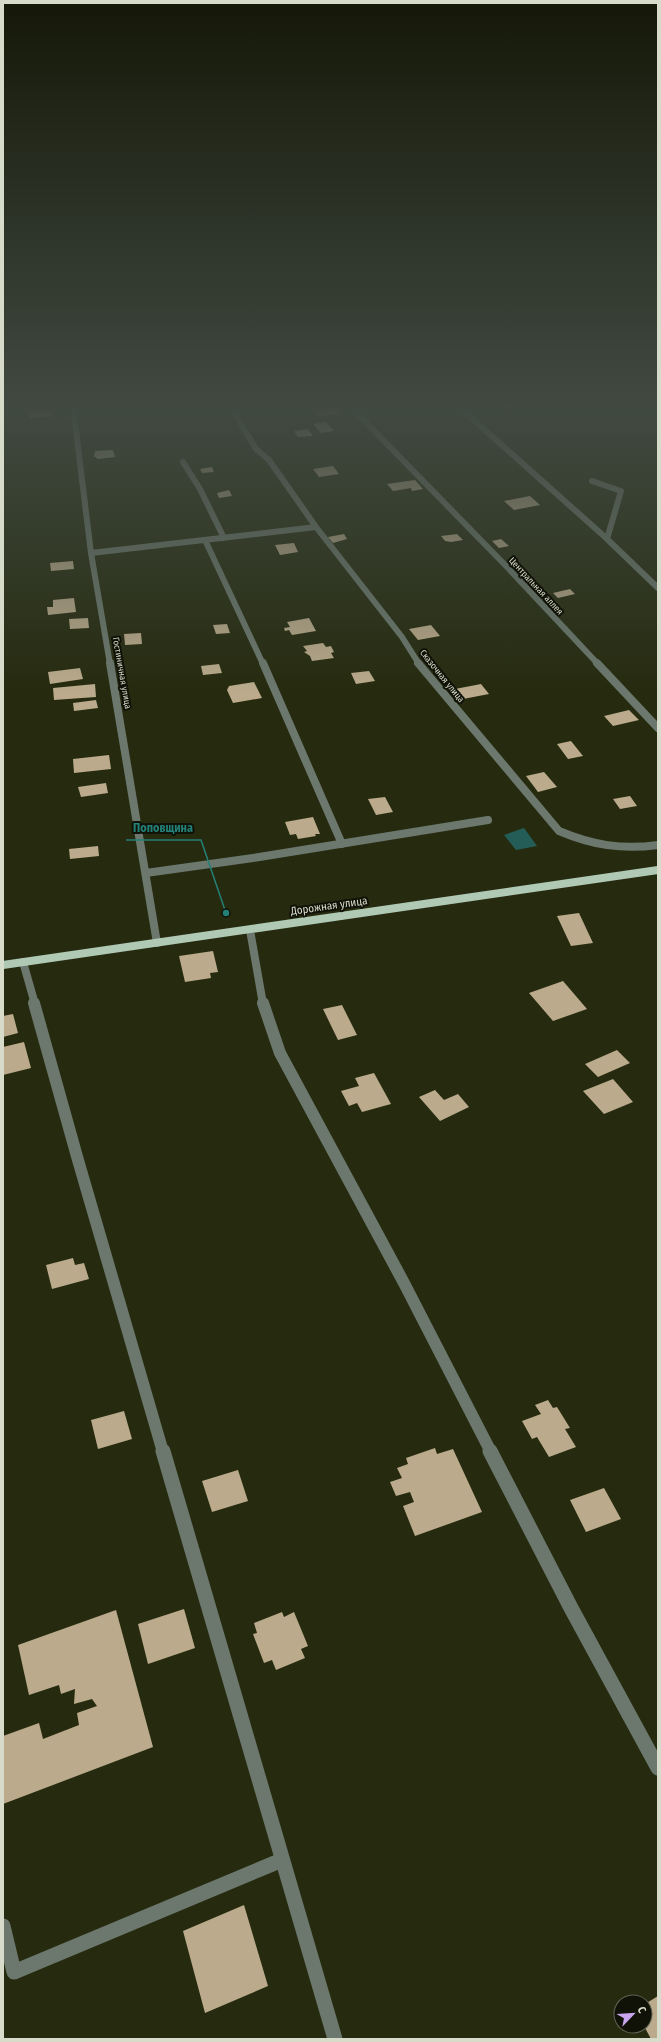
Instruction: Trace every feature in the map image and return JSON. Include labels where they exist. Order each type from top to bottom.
[{"type":"main road","name":"Дорожная улица","points":[[3,965],[658,870]]},
{"type":"street","name":"Гостиничная улица","points":[[85,501],[91,553],[157,943]]},
{"type":"street","points":[[206,501],[224,538]]},
{"type":"street","name":"Сказочная улица","points":[[298,501],[316,527],[402,637],[414,659],[559,831],[585,842],[610,848],[658,845]]},
{"type":"street","name":"Центральная аллея","points":[[443,501],[508,568],[658,728]]},
{"type":"street","points":[[565,501],[607,539],[645,578],[658,588]]},
{"type":"street","points":[[607,539],[618,501]]},
{"type":"street","points":[[91,553],[316,527]]},
{"type":"street","points":[[205,540],[271,681],[342,844]]},
{"type":"street","points":[[146,873],[342,844],[488,820]]},
{"type":"street","points":[[250,930],[263,1005],[280,1053],[404,1284],[571,1608],[658,1768]]},
{"type":"street","points":[[23,962],[78,1160],[335,2039]]},
{"type":"street","points":[[3,1926],[14,1972],[282,1860]]},
{"type":"water","points":[[524,828],[537,846],[516,850],[504,835]]},
{"type":"building","points":[[504,501],[536,501],[540,505],[514,510]]},
{"type":"building","points":[[344,534],[347,539],[333,543],[328,537]]},
{"type":"building","points":[[457,534],[463,540],[451,542],[445,541],[441,536]]},
{"type":"building","points":[[501,539],[509,546],[499,548],[492,541]]},
{"type":"building","points":[[294,543],[298,552],[280,555],[275,545]]},
{"type":"building","points":[[73,561],[74,569],[51,571],[50,563]]},
{"type":"building","points":[[570,589],[575,594],[558,598],[553,593]]},
{"type":"building","points":[[74,598],[76,612],[48,615],[47,607],[53,607],[53,600]]},
{"type":"building","points":[[88,618],[89,628],[70,629],[69,619]]},
{"type":"building","points":[[309,618],[316,631],[292,635],[289,630],[285,631],[284,628],[290,627],[287,622]]},
{"type":"building","points":[[227,624],[230,633],[216,634],[213,625]]},
{"type":"building","points":[[431,625],[440,636],[418,640],[409,629]]},
{"type":"building","points":[[141,633],[142,644],[125,645],[124,634]]},
{"type":"building","points":[[323,643],[326,647],[331,646],[334,652],[331,653],[334,658],[312,661],[310,656],[304,652],[307,651],[303,646]]},
{"type":"building","points":[[219,664],[222,673],[203,675],[201,666]]},
{"type":"building","points":[[80,668],[83,679],[50,684],[48,672]]},
{"type":"building","points":[[369,671],[375,681],[356,684],[351,673]]},
{"type":"building","points":[[254,682],[262,698],[233,703],[227,690],[229,686]]},
{"type":"building","points":[[95,684],[96,697],[54,700],[53,688]]},
{"type":"building","points":[[481,684],[489,694],[463,699],[455,689]]},
{"type":"building","points":[[96,700],[98,708],[74,711],[73,703]]},
{"type":"building","points":[[629,710],[639,720],[613,726],[604,716]]},
{"type":"building","points":[[571,741],[583,756],[568,759],[557,744]]},
{"type":"building","points":[[109,755],[111,769],[74,773],[73,759]]},
{"type":"building","points":[[544,772],[557,787],[538,792],[526,776]]},
{"type":"building","points":[[106,783],[108,793],[81,797],[78,787]]},
{"type":"building","points":[[630,796],[637,806],[620,809],[613,799]]},
{"type":"building","points":[[385,797],[393,812],[376,815],[368,799]]},
{"type":"building","points":[[313,817],[320,834],[298,839],[296,834],[290,835],[285,822]]},
{"type":"building","points":[[98,846],[99,856],[70,859],[69,849]]},
{"type":"building","points":[[579,913],[593,943],[571,946],[557,916]]},
{"type":"building","points":[[213,951],[218,972],[210,973],[211,978],[185,982],[179,956]]},
{"type":"building","points":[[563,981],[587,1009],[553,1021],[529,993]]},
{"type":"building","points":[[342,1005],[357,1035],[338,1040],[323,1009]]},
{"type":"building","points":[[13,1014],[18,1033],[3,1037],[3,1016]]},
{"type":"building","points":[[24,1042],[31,1068],[3,1075],[3,1047]]},
{"type":"building","points":[[617,1050],[630,1063],[598,1077],[585,1064]]},
{"type":"building","points":[[374,1073],[391,1104],[362,1112],[357,1103],[349,1106],[341,1091],[359,1086],[355,1078]]},
{"type":"building","points":[[613,1079],[633,1102],[604,1114],[583,1091]]},
{"type":"building","points":[[435,1090],[444,1100],[458,1094],[469,1107],[440,1121],[419,1097]]},
{"type":"building","points":[[73,1258],[75,1265],[84,1263],[89,1279],[52,1289],[46,1265]]},
{"type":"building","points":[[548,1400],[553,1408],[557,1407],[570,1428],[565,1429],[576,1447],[549,1457],[537,1437],[532,1439],[522,1421],[541,1414],[535,1405]]},
{"type":"building","points":[[124,1411],[132,1439],[98,1449],[91,1420]]},
{"type":"building","points":[[435,1448],[437,1454],[453,1449],[482,1512],[415,1536],[403,1506],[414,1502],[410,1492],[396,1496],[390,1482],[402,1478],[397,1468],[408,1464],[406,1458]]},
{"type":"building","points":[[238,1470],[248,1501],[212,1512],[202,1481]]},
{"type":"building","points":[[604,1488],[621,1519],[586,1532],[570,1500]]},
{"type":"building","points":[[184,1609],[195,1648],[148,1664],[138,1624]]},
{"type":"building","points":[[116,1610],[153,1747],[3,1804],[3,1736],[39,1723],[43,1739],[79,1725],[77,1713],[97,1706],[92,1699],[74,1704],[75,1689],[61,1694],[59,1685],[29,1695],[18,1645]]},
{"type":"building","points":[[282,1612],[284,1617],[294,1612],[308,1646],[301,1649],[305,1658],[276,1670],[272,1660],[264,1663],[253,1634],[257,1633],[254,1623]]},
{"type":"building","points":[[244,1905],[268,1986],[205,2013],[183,1931]]},
{"type":"building","points":[[658,1996],[658,2039],[651,2039],[648,2034],[653,2034],[653,1999]]},
{"type":"place","name":"Поповщина","points":[[226,913]]}]
